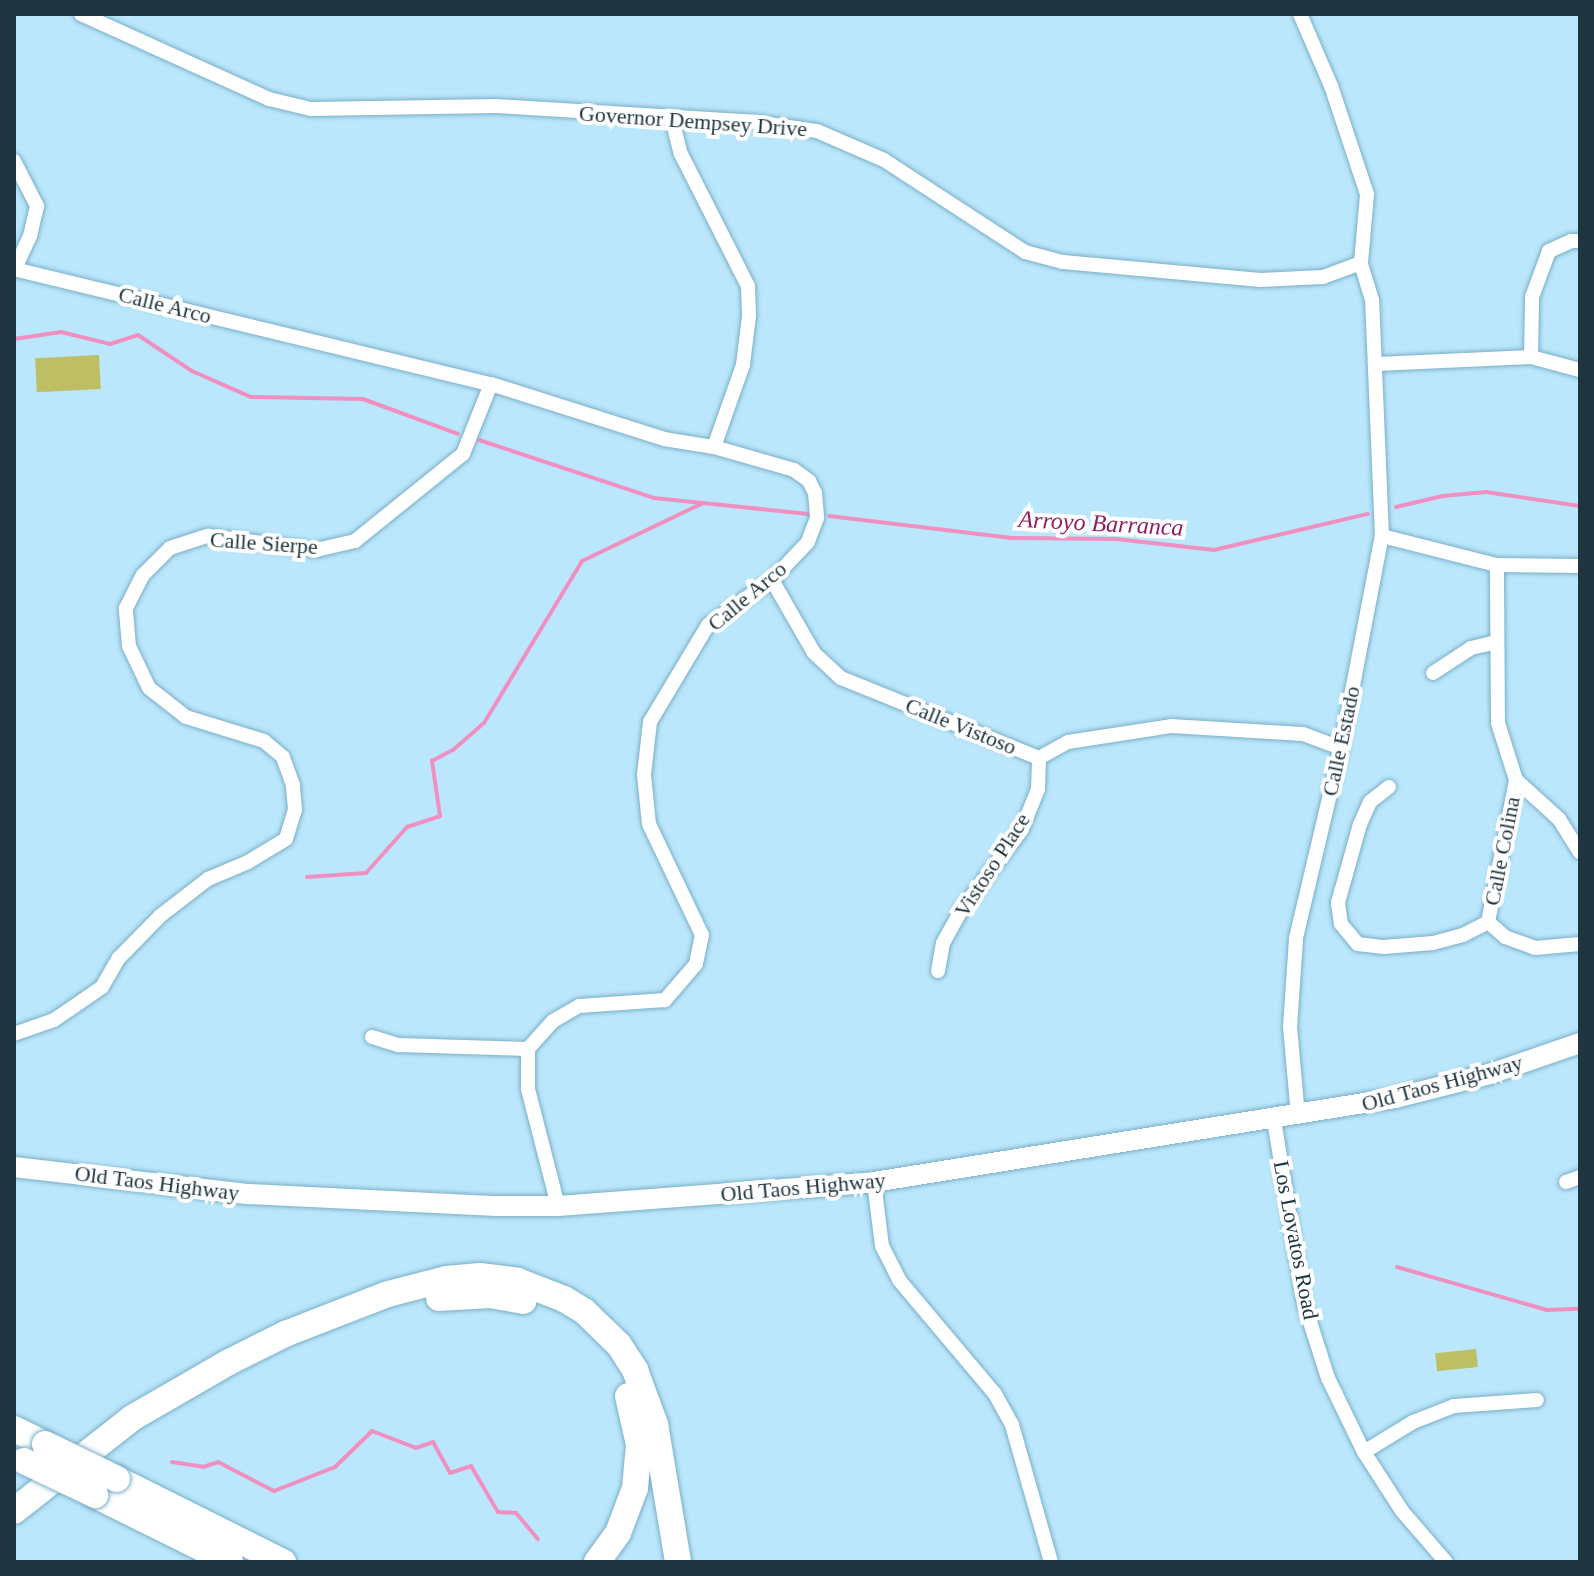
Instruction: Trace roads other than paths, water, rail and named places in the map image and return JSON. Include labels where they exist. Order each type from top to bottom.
[{"type":"highway","points":[[14,1511],[132,1418],[243,1355],[388,1294],[446,1279],[489,1277],[518,1281],[564,1299],[584,1311],[619,1345],[635,1370],[655,1424],[678,1562]]},
{"type":"highway","points":[[14,1533],[109,1452],[163,1416],[245,1370],[294,1347],[404,1306],[459,1295],[490,1295],[546,1308],[588,1336],[619,1375],[631,1403],[639,1445],[635,1488],[618,1533],[597,1562]]},
{"type":"highway","points":[[14,1429],[117,1479],[236,1552],[307,1562]]},
{"type":"highway","points":[[19,1458],[95,1495],[236,1552],[283,1562]]},
{"type":"street","name":"Governor Dempsey Drive","points":[[81,14],[269,99],[311,109],[496,106],[755,122],[817,131],[884,160],[1025,252],[1063,262],[1260,280],[1323,277],[1361,263]]},
{"type":"street","points":[[1300,14],[1331,86],[1367,194],[1361,263]]},
{"type":"street","points":[[672,119],[681,154],[748,286],[749,316],[743,365],[714,447]]},
{"type":"street","points":[[14,161],[37,206],[30,236],[14,270]]},
{"type":"street","points":[[1531,357],[1532,297],[1549,251],[1571,241],[1580,241]]},
{"type":"street","name":"Calle Estado","points":[[1298,1116],[1290,1027],[1296,938],[1341,748],[1382,536],[1377,364],[1372,300],[1361,263]]},
{"type":"street","name":"Calle Arco","points":[[14,270],[491,384],[664,439],[714,447],[794,470],[809,481],[815,493],[817,518],[808,542],[772,580],[708,625],[650,722],[644,775],[649,824],[702,935],[696,964],[665,1000],[579,1006],[553,1021],[528,1049]]},
{"type":"street","points":[[1377,364],[1531,357],[1580,370]]},
{"type":"street","name":"Calle Sierpe","points":[[14,1034],[54,1020],[102,987],[119,958],[160,916],[208,879],[248,862],[286,839],[295,810],[293,785],[283,757],[264,741],[186,717],[149,688],[129,646],[126,608],[143,575],[170,548],[208,536],[316,550],[355,541],[463,454],[491,384]]},
{"type":"street","points":[[1382,536],[1497,565],[1580,566]]},
{"type":"street","name":"Calle Colina","points":[[1488,922],[1516,780],[1498,723],[1497,565]]},
{"type":"street","name":"Calle Vistoso","points":[[772,580],[814,653],[841,678],[1039,758],[1068,742],[1171,726],[1303,734],[1341,748]]},
{"type":"street","points":[[1433,673],[1471,648],[1496,642]]},
{"type":"street","name":"Vistoso Place","points":[[938,971],[943,943],[960,912],[1022,829],[1038,789],[1039,758]]},
{"type":"street","name":"Calle Colina","points":[[1516,780],[1559,819],[1580,852]]},
{"type":"street","name":"Calle Colina","points":[[1389,787],[1370,802],[1360,824],[1338,903],[1341,924],[1358,944],[1384,947],[1433,943],[1463,935],[1488,922]]},
{"type":"street","name":"Calle Colina","points":[[1488,922],[1505,937],[1535,948],[1580,944]]},
{"type":"street","points":[[372,1037],[399,1045],[528,1049],[528,1089],[558,1206]]},
{"type":"street","name":"Old Taos Highway","points":[[14,1167],[249,1194],[428,1204],[558,1206],[874,1182],[1274,1120],[1395,1098],[1476,1078],[1580,1043]]},
{"type":"street","name":"Los Lovatos Road","points":[[1274,1120],[1304,1303],[1328,1378],[1364,1452],[1402,1511],[1446,1562]]},
{"type":"street","points":[[874,1182],[882,1246],[899,1280],[995,1394],[1012,1425],[1051,1562]]},
{"type":"street","points":[[1364,1452],[1413,1422],[1454,1406],[1537,1400]]},
{"type":"waterway","name":"Arroyo Barranca","points":[[14,339],[61,332],[110,344],[138,335],[192,371],[251,397],[363,399],[458,434]]},
{"type":"waterway","name":"Arroyo Barranca","points":[[479,440],[654,498],[808,514]]},
{"type":"waterway","name":"Arroyo Barranca","points":[[1396,507],[1443,496],[1486,492],[1580,506]]},
{"type":"waterway","points":[[307,877],[366,873],[407,827],[440,816],[432,761],[453,750],[484,723],[582,561],[703,503]]},
{"type":"waterway","name":"Arroyo Barranca","points":[[829,516],[1012,538],[1116,539],[1214,550],[1368,514]]},
{"type":"waterway","points":[[1397,1267],[1547,1310],[1580,1309]]},
{"type":"waterway","points":[[172,1462],[203,1467],[218,1462],[274,1491],[335,1467],[372,1431],[416,1448],[433,1442],[450,1473],[471,1466],[498,1512],[516,1513],[538,1539]]}]
